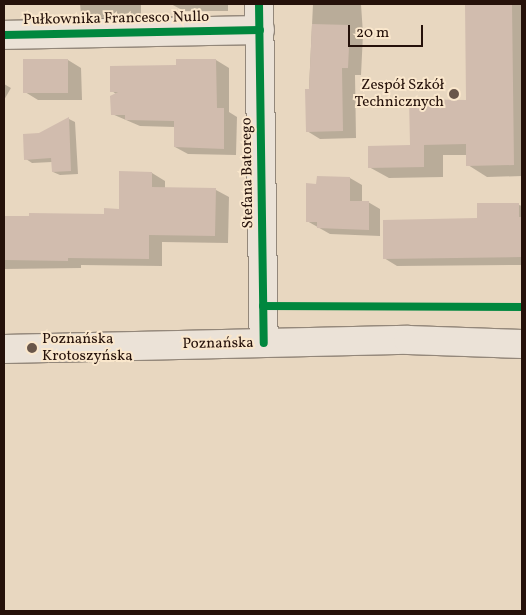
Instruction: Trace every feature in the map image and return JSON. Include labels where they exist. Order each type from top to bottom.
[{"type":"street","name":"Pułkownika Francesco Nullo","points":[[4,36],[259,17]]},
{"type":"street","name":"Stefana Batorego","points":[[259,17],[264,343]]},
{"type":"street","name":"Poznańska","points":[[4,349],[408,340],[522,344]]},
{"type":"building","points":[[465,4],[512,4],[514,165],[466,166],[466,144],[424,145],[424,167],[368,168],[368,146],[410,145],[409,99],[466,100]]},
{"type":"building","points":[[312,24],[350,25],[348,68],[342,68],[343,131],[306,132],[305,89],[309,89]]},
{"type":"building","points":[[23,59],[68,59],[68,93],[23,93]]},
{"type":"building","points":[[176,59],[216,59],[217,108],[224,108],[224,149],[174,147],[174,121],[125,120],[125,115],[111,115],[110,96],[118,92],[110,92],[110,66],[176,65]]},
{"type":"building","points":[[69,117],[71,171],[52,172],[51,158],[24,160],[23,134],[39,133]]},
{"type":"building","points":[[119,171],[152,172],[152,187],[216,188],[215,236],[149,235],[149,259],[68,258],[68,261],[4,260],[4,216],[29,216],[29,213],[104,214],[104,208],[119,209]]},
{"type":"building","points":[[317,176],[350,177],[350,201],[369,201],[369,230],[317,228],[317,222],[306,222],[306,183],[316,184]]},
{"type":"building","points":[[477,203],[519,203],[519,217],[522,217],[522,257],[383,259],[383,220],[477,218]]},
{"type":"cycle path","points":[[259,4],[264,343]]},
{"type":"cycle path","points":[[4,35],[260,30]]},
{"type":"cycle path","points":[[263,306],[522,307]]},
{"type":"place","name":"Zespół Szkół Technicznych","points":[[454,94]]},
{"type":"place","name":"Poznańska Krotoszyńska","points":[[32,348]]}]
